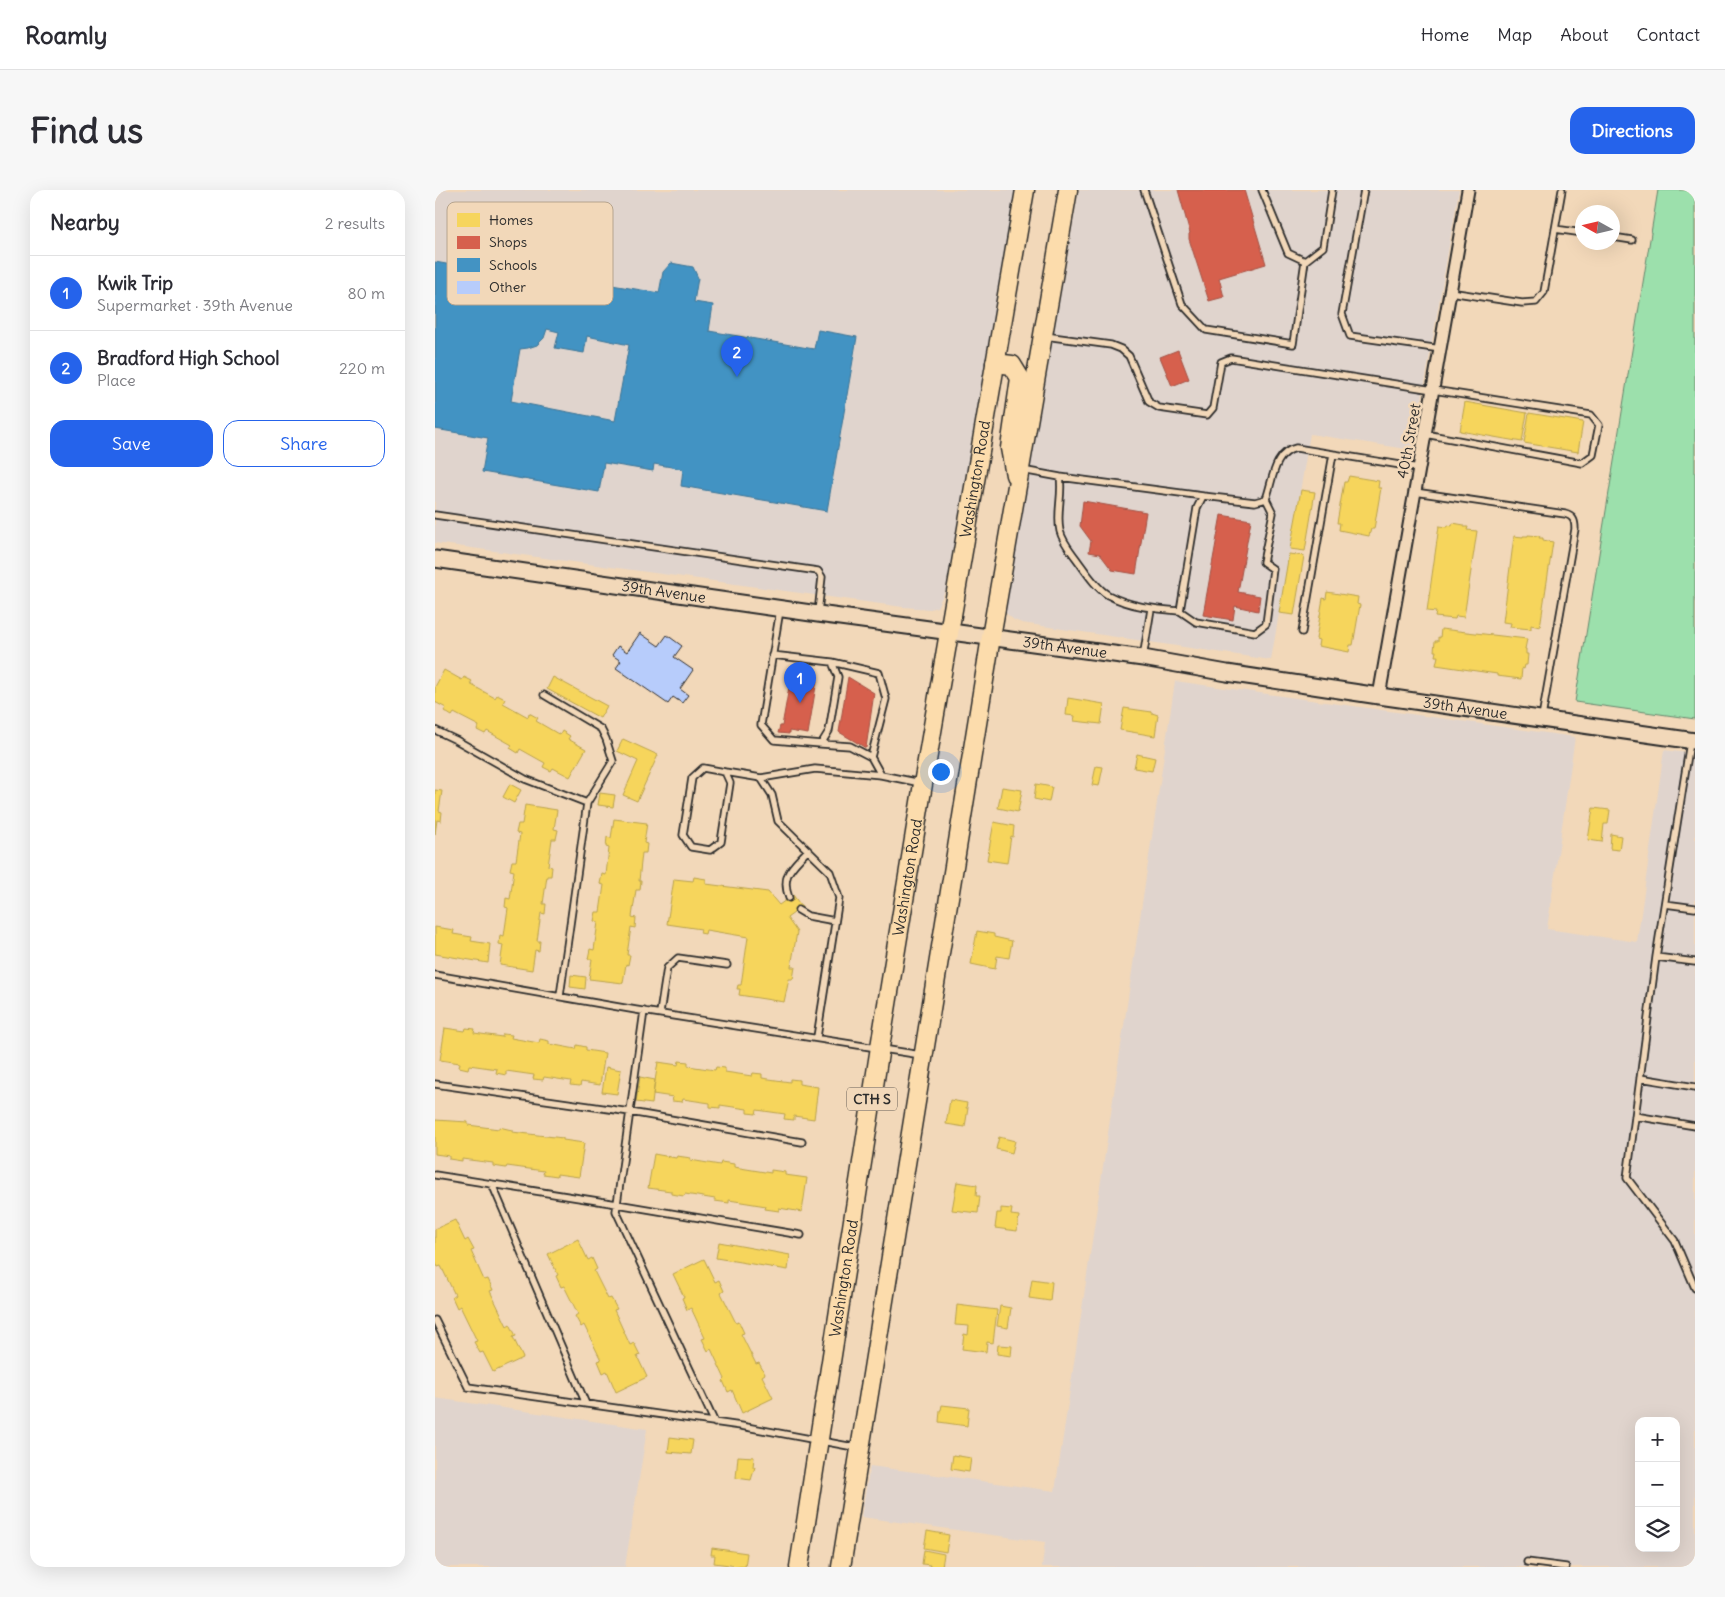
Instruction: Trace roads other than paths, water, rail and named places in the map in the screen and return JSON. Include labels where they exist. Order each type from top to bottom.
[{"type":"main road","name":"Washington Road","points":[[799,1567],[923,784],[1025,190]]},
{"type":"main road","points":[[991,637],[1068,190]]},
{"type":"main road","points":[[995,363],[1012,365],[1020,378],[1009,448],[1018,476]]},
{"type":"main road","name":"39th Avenue","points":[[435,559],[817,614],[1143,658],[1379,696],[1693,740]]},
{"type":"main road","name":"CTH S","points":[[841,1567],[922,1055],[991,637]]},
{"type":"street","name":"40th Street","points":[[1379,696],[1468,190]]},
{"type":"lane","points":[[1144,190],[1182,304],[1206,330],[1293,344],[1305,261],[1323,247],[1332,190]]},
{"type":"lane","points":[[1262,190],[1288,253],[1305,261]]},
{"type":"lane","points":[[1364,190],[1342,314],[1350,336],[1441,349]]},
{"type":"lane","points":[[1450,292],[1522,303],[1536,302],[1544,292],[1562,190]]},
{"type":"lane","points":[[1555,229],[1575,231]]},
{"type":"lane","points":[[1620,238],[1632,240]]},
{"type":"lane","points":[[1043,336],[1111,345],[1121,349],[1129,356],[1149,402],[1159,408],[1207,415],[1213,408],[1221,362],[1231,358],[1591,415],[1599,425],[1593,455],[1582,463],[1425,434]]},
{"type":"lane","points":[[1060,477],[1058,515],[1065,543],[1089,576],[1107,595],[1151,609],[1180,611],[1196,622],[1255,632],[1266,624],[1273,570],[1263,562],[1273,513],[1266,499],[1274,469],[1288,450],[1296,448],[1419,468]]},
{"type":"lane","points":[[1302,632],[1333,454]]},
{"type":"lane","points":[[1018,476],[1060,477],[1255,502],[1266,499]]},
{"type":"lane","points":[[1415,492],[1565,514],[1575,520],[1575,529],[1541,719]]},
{"type":"lane","points":[[1180,611],[1197,508],[1203,496]]},
{"type":"lane","points":[[435,515],[818,571],[822,577],[817,614]]},
{"type":"lane","points":[[780,608],[761,725],[775,740],[850,746],[871,757],[881,775]]},
{"type":"lane","points":[[1143,658],[1151,609]]},
{"type":"lane","points":[[772,655],[832,662],[879,673],[886,699],[871,757]]},
{"type":"lane","points":[[821,744],[829,731],[838,677],[832,662]]},
{"type":"lane","points":[[544,695],[601,729],[613,761],[587,803],[560,996]]},
{"type":"lane","points":[[435,730],[525,780],[587,803]]},
{"type":"lane","points":[[1693,740],[1656,957],[1627,1178],[1675,1241],[1695,1288]]},
{"type":"lane","points":[[725,772],[730,783],[721,842],[710,850],[691,847],[683,835],[692,778],[703,768],[761,778],[815,768],[881,775],[923,784]]},
{"type":"lane","points":[[761,778],[772,795],[778,821],[830,872],[839,898],[817,1038]]},
{"type":"lane","points":[[789,898],[785,881],[788,872],[808,850]]},
{"type":"lane","points":[[1665,904],[1695,908]]},
{"type":"lane","points":[[798,910],[808,916],[835,920]]},
{"type":"lane","points":[[1656,957],[1695,962]]},
{"type":"lane","points":[[659,1013],[667,968],[678,958],[727,964]]},
{"type":"lane","points":[[435,975],[644,1011],[922,1055]]},
{"type":"lane","points":[[644,1011],[616,1211],[715,1422]]},
{"type":"lane","points":[[1640,1078],[1695,1086]]},
{"type":"lane","points":[[435,1084],[630,1112],[802,1142]]},
{"type":"lane","points":[[1635,1116],[1695,1126]]},
{"type":"lane","points":[[435,1175],[801,1235]]},
{"type":"lane","points":[[492,1184],[586,1404]]},
{"type":"lane","points":[[435,1320],[468,1387],[715,1422],[861,1448]]},
{"type":"lane","points":[[1527,1562],[1567,1567]]},
{"type":"place","name":"Bradford High School","points":[[737,377]]},
{"type":"place","name":"Kwik Trip","points":[[800,703]]}]
